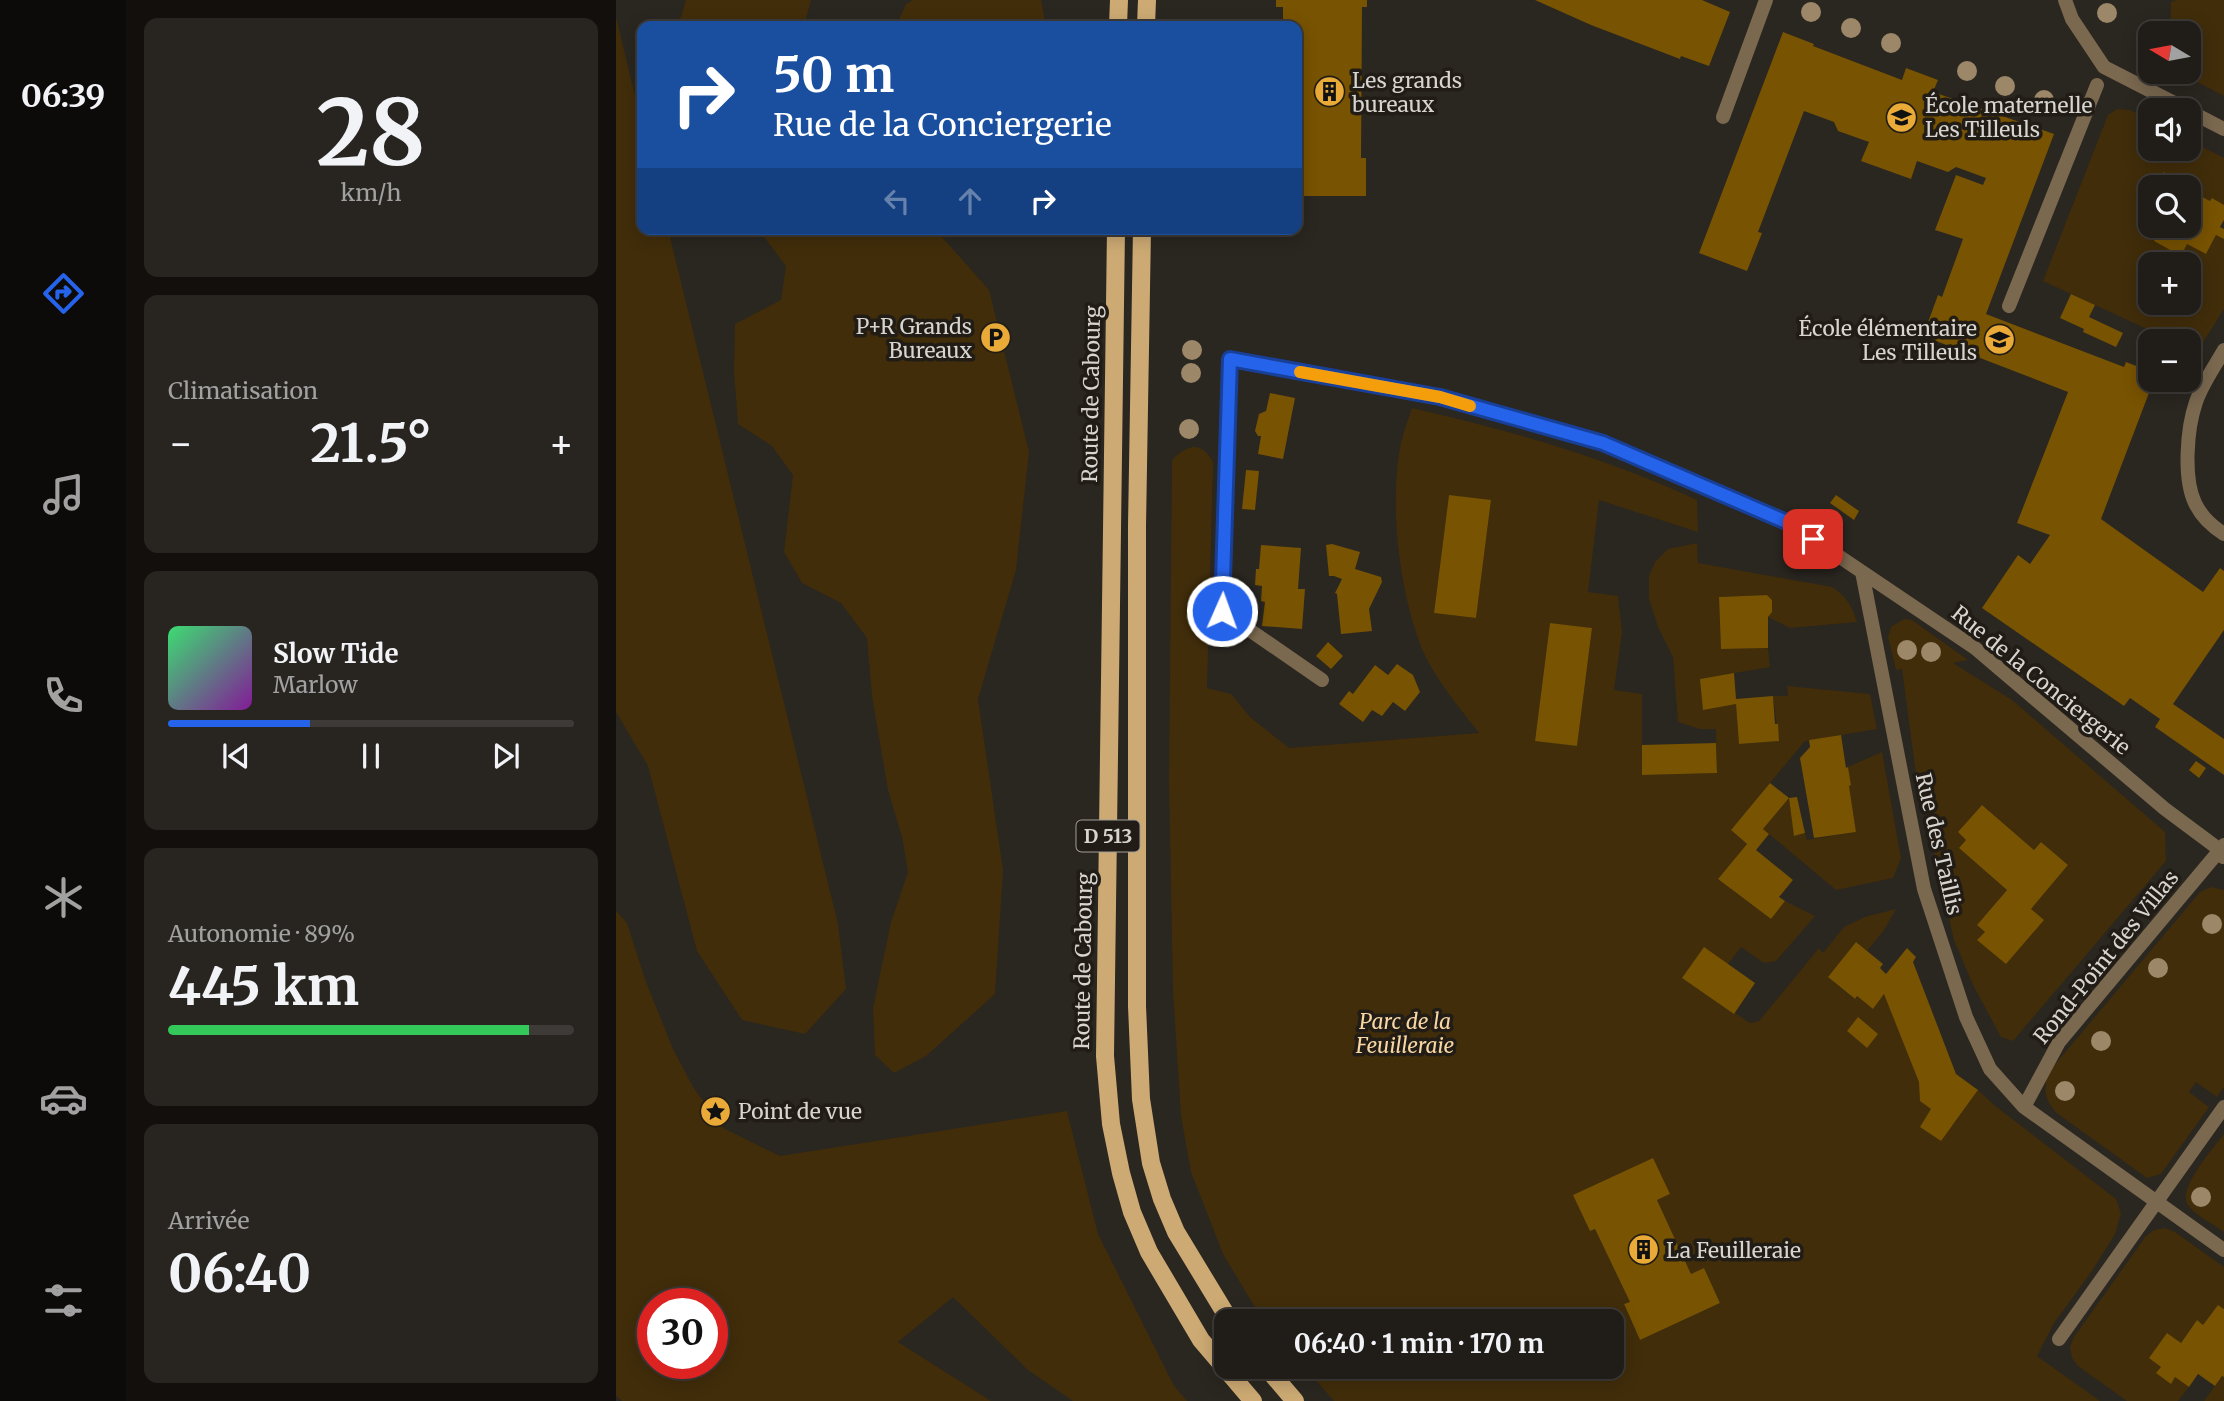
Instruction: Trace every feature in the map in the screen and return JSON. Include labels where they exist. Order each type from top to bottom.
[{"type":"main road","points":[[1118,21],[1119,0]]},
{"type":"main road","points":[[1146,21],[1147,0]]},
{"type":"main road","name":"Route de Cabourg","points":[[1116,235],[1105,1056],[1107,1094],[1121,1173],[1132,1212],[1149,1252],[1201,1340],[1253,1401]]},
{"type":"main road","name":"D 513","points":[[1142,235],[1137,526],[1137,1006],[1140,1099],[1151,1163],[1161,1199],[1176,1232],[1222,1309]]},
{"type":"main road","points":[[1277,1379],[1296,1401]]},
{"type":"street","points":[[1723,117],[1766,0]]},
{"type":"street","points":[[2065,0],[2072,19],[2104,67],[2164,98]]},
{"type":"street","points":[[2009,306],[2097,85]]},
{"type":"street","points":[[2201,117],[2224,129]]},
{"type":"street","points":[[2224,350],[2196,401],[2189,433],[2187,467],[2195,503],[2212,526],[2224,534]]},
{"type":"street","name":"Rue de la Conciergerie","points":[[1322,680],[1222,611],[1230,359],[1440,397],[1603,443],[1791,524],[1975,648],[2165,809],[2223,851]]},
{"type":"street","name":"Rue des Taillis","points":[[1862,572],[1924,889],[1966,1017],[1990,1069],[2024,1107]]},
{"type":"street","name":"Rond-Point des Villas","points":[[2024,1107],[2059,1042],[2223,851]]},
{"type":"street","points":[[2024,1107],[2224,1250]]},
{"type":"street","points":[[2059,1339],[2224,1107]]},
{"type":"green space","points":[[686,0],[811,0],[805,21],[677,21],[681,17]]},
{"type":"green space","points":[[913,0],[1041,0],[1045,21],[898,21],[906,4]]},
{"type":"green space","points":[[2224,0],[2224,96],[2201,84],[2202,21],[2170,21],[2171,2]]},
{"type":"green space","points":[[616,17],[637,103],[637,235],[669,235],[838,924],[846,989],[805,1034],[742,1020],[697,951],[648,766],[616,712]]},
{"type":"green space","points":[[2117,109],[2138,114],[2138,161],[2201,161],[2201,146],[2224,158],[2224,205],[2212,198],[2210,201],[2201,196],[2201,175],[2138,175],[2138,238],[2156,238],[2154,241],[2175,252],[2138,252],[2138,315],[2201,315],[2201,252],[2183,252],[2187,244],[2206,254],[2216,235],[2224,239],[2224,309],[2201,346],[2201,329],[2147,329],[2043,281],[2108,115]]},
{"type":"green space","points":[[763,235],[940,235],[989,290],[1029,452],[1016,570],[978,699],[1003,870],[995,994],[926,1056],[894,1073],[875,1055],[873,1008],[891,922],[908,872],[902,837],[888,790],[872,696],[867,638],[841,603],[802,583],[784,552],[793,475],[772,446],[738,424],[734,371],[735,324],[781,300],[786,266]]},
{"type":"green space","name":"Parc de la Feuilleraie","points":[[1412,408],[1593,458],[1697,500],[1698,532],[1599,500],[1588,592],[1618,596],[1622,632],[1614,690],[1642,694],[1642,775],[1717,773],[1716,729],[1700,729],[1678,722],[1673,657],[1658,627],[1649,599],[1649,576],[1655,562],[1668,549],[1697,543],[1698,563],[1832,587],[1848,602],[1857,622],[1790,628],[1768,617],[1772,600],[1767,595],[1719,597],[1721,649],[1768,648],[1770,667],[1700,679],[1736,704],[1739,744],[1779,741],[1773,696],[1788,696],[1787,686],[1870,694],[1877,729],[1805,741],[1731,830],[1747,844],[1718,879],[1771,919],[1785,901],[1815,916],[1776,961],[1764,963],[1741,947],[1728,964],[1682,978],[1750,1023],[1759,1021],[1819,948],[1823,953],[1844,927],[1865,917],[1896,909],[1867,951],[1856,942],[1828,977],[1854,999],[1857,996],[1873,1009],[1884,994],[1953,1125],[1978,1090],[2116,1199],[2121,1213],[2115,1234],[2054,1323],[2037,1356],[2100,1401],[1334,1401],[1315,1379],[1624,1379],[1624,1309],[1256,1309],[1223,1254],[1191,1172],[1181,1116],[1173,991],[1169,781],[1172,460],[1188,448],[1194,447],[1204,450],[1213,462],[1207,688],[1231,694],[1250,717],[1289,748],[1479,733],[1427,660],[1414,627],[1403,579],[1397,527],[1397,477],[1403,437]],"holes":[[[1449,495],[1491,501],[1476,618],[1434,613]],[[1550,623],[1592,628],[1577,746],[1535,740]],[[1858,1018],[1867,1048],[1847,1031]],[[1670,1194],[1657,1200],[1691,1274],[1704,1268],[1720,1303],[1640,1340],[1624,1305],[1630,1302],[1595,1229],[1590,1231],[1574,1195]]]},
{"type":"green space","points":[[1904,619],[1912,620],[1968,660],[1953,663],[2012,700],[2165,832],[2166,861],[2013,1041],[2001,1037],[1973,985],[1954,940],[1916,774],[1902,669],[1896,670],[1888,637],[1891,627]],"holes":[[[1982,805],[2034,850],[2041,842],[2068,865],[2031,909],[2044,920],[1978,939],[1985,932],[1977,925],[2007,890],[1959,848],[1966,840],[1959,832]]]},
{"type":"green space","points":[[1882,752],[1901,858],[1893,878],[1836,890],[1763,829],[1789,798],[1795,836],[1805,833],[1807,840],[1856,832],[1848,767]]},
{"type":"green space","points":[[2211,887],[2224,890],[2224,1087],[2217,1097],[2196,1082],[2189,1092],[2209,1107],[2161,1174],[2147,1178],[2058,1114],[2047,1098],[2047,1080],[2052,1068],[2200,892]]},
{"type":"green space","points":[[616,911],[627,923],[646,982],[673,1049],[693,1087],[723,1128],[780,1156],[1067,1111],[1098,1234],[1174,1386],[1187,1401],[1073,1401],[1028,1370],[953,1297],[898,1342],[991,1401],[622,1401],[616,1396]]},
{"type":"green space","points":[[2224,1134],[2224,1232],[2195,1213],[2186,1198],[2191,1179]]},
{"type":"green space","points":[[2165,1228],[2175,1232],[2224,1267],[2224,1309],[2218,1305],[2203,1325],[2197,1320],[2181,1343],[2167,1333],[2150,1358],[2161,1367],[2157,1373],[2171,1383],[2175,1377],[2189,1387],[2178,1401],[2127,1401],[2078,1366],[2072,1358],[2070,1347],[2074,1337],[2146,1236],[2154,1230]]},
{"type":"green space","points":[[2222,1376],[2224,1401],[2204,1401]]},
{"type":"building","name":"Les grands bureaux","points":[[1276,0],[1367,0],[1367,7],[1362,7],[1361,158],[1366,158],[1366,196],[1302,196],[1302,21],[1283,21],[1283,7],[1276,7]]},
{"type":"building","points":[[1535,0],[1702,0],[1730,12],[1709,66],[1681,56],[1680,59]]},
{"type":"building","points":[[1783,32],[1902,80],[1906,68],[1938,80],[1933,92],[2054,134],[1986,314],[2124,367],[2126,362],[2138,367],[2138,392],[2149,392],[2101,519],[2203,592],[2220,568],[2224,571],[2224,630],[2173,704],[2224,739],[2224,775],[2155,727],[2160,719],[2130,698],[2124,706],[1982,608],[2018,555],[2030,564],[2050,535],[2017,523],[2068,392],[1923,336],[1938,295],[1942,297],[1963,239],[1935,230],[1956,175],[1983,185],[1986,178],[1956,167],[1948,172],[1917,161],[1911,179],[1861,161],[1869,142],[1838,131],[1834,122],[1804,111],[1758,232],[1762,233],[1747,271],[1699,253]]},
{"type":"building","points":[[2201,196],[2210,201],[2212,198],[2224,205],[2224,220],[2220,227],[2224,229],[2224,239],[2216,235],[2206,254],[2187,244],[2183,252],[2174,252],[2154,241],[2156,238],[2201,238]]},
{"type":"building","points":[[2071,294],[2095,305],[2089,317],[2123,333],[2116,347],[2060,318]]},
{"type":"building","points":[[1270,393],[1295,398],[1283,459],[1258,454],[1261,436],[1255,431],[1259,414],[1266,411]]},
{"type":"building","points":[[1246,470],[1259,471],[1255,510],[1242,509]]},
{"type":"building","points":[[1449,495],[1491,500],[1476,618],[1434,613]]},
{"type":"building","points":[[1836,495],[1859,511],[1854,520],[1830,503]]},
{"type":"building","points":[[1332,544],[1360,552],[1355,569],[1381,577],[1382,582],[1369,609],[1372,631],[1341,634],[1335,593],[1342,579],[1329,576],[1326,545]]},
{"type":"building","points":[[1261,545],[1301,548],[1298,589],[1305,589],[1302,629],[1262,626],[1265,602],[1261,601],[1262,586],[1255,585]]},
{"type":"building","points":[[1767,595],[1772,600],[1772,612],[1768,617],[1768,648],[1721,649],[1719,597]]},
{"type":"building","points":[[1550,623],[1592,628],[1577,746],[1535,741]]},
{"type":"building","points":[[1328,642],[1343,656],[1331,669],[1316,656]]},
{"type":"building","points":[[1397,664],[1413,675],[1420,692],[1405,711],[1393,702],[1382,716],[1372,710],[1363,722],[1339,704],[1349,691],[1353,694],[1375,665],[1388,675]]},
{"type":"building","points":[[1734,673],[1736,699],[1773,696],[1779,741],[1739,744],[1736,704],[1703,710],[1700,679]]},
{"type":"building","points":[[1841,735],[1851,785],[1856,832],[1814,838],[1800,758],[1810,747],[1809,740]]},
{"type":"building","points":[[1716,743],[1717,773],[1642,775],[1642,745]]},
{"type":"building","points":[[2196,761],[2206,768],[2199,778],[2189,770]]},
{"type":"building","points":[[1770,783],[1789,798],[1763,829],[1769,834],[1756,850],[1793,880],[1779,897],[1785,901],[1771,919],[1718,879],[1747,844],[1731,830]]},
{"type":"building","points":[[1797,797],[1805,833],[1794,836],[1789,798]]},
{"type":"building","points":[[1982,805],[2034,850],[2041,842],[2068,865],[2031,909],[2044,920],[2006,964],[1977,940],[1985,932],[1977,925],[2007,890],[1959,848],[1966,840],[1958,832]]},
{"type":"building","points":[[1856,942],[1883,964],[1880,968],[1886,974],[1907,948],[1916,957],[1913,962],[1956,1074],[1978,1090],[1941,1141],[1920,1127],[1931,1109],[1920,1101],[1919,1082],[1884,994],[1873,1009],[1857,996],[1855,999],[1828,977]]},
{"type":"building","points":[[1704,947],[1755,983],[1734,1014],[1682,978]]},
{"type":"building","points":[[1858,1017],[1878,1034],[1867,1048],[1847,1031]]},
{"type":"building","name":"La Feuilleraie","points":[[1653,1158],[1670,1194],[1657,1200],[1691,1274],[1704,1268],[1720,1303],[1640,1340],[1624,1304],[1630,1302],[1595,1229],[1590,1231],[1573,1195]]},
{"type":"building","points":[[2218,1305],[2224,1309],[2224,1377],[2222,1376],[2215,1386],[2198,1374],[2189,1387],[2175,1377],[2171,1384],[2156,1373],[2161,1367],[2149,1358],[2167,1333],[2181,1343],[2197,1320],[2203,1325]]},
{"type":"slow traffic","points":[[1300,372],[1440,397],[1470,406]]},
{"type":"place","name":"Les grands bureaux","points":[[1329,92]]},
{"type":"place","name":"École maternelle Les Tilleuls","points":[[1902,117]]},
{"type":"place","name":"P+R Grands Bureaux","points":[[995,338]]},
{"type":"place","name":"École élémentaire Les Tilleuls","points":[[2000,340]]},
{"type":"place","name":"Point de vue","points":[[715,1111]]},
{"type":"place","name":"La Feuilleraie","points":[[1643,1250]]},
{"type":"route","points":[[1222,611],[1230,359],[1440,397],[1603,443],[1791,524],[1813,539]]}]
